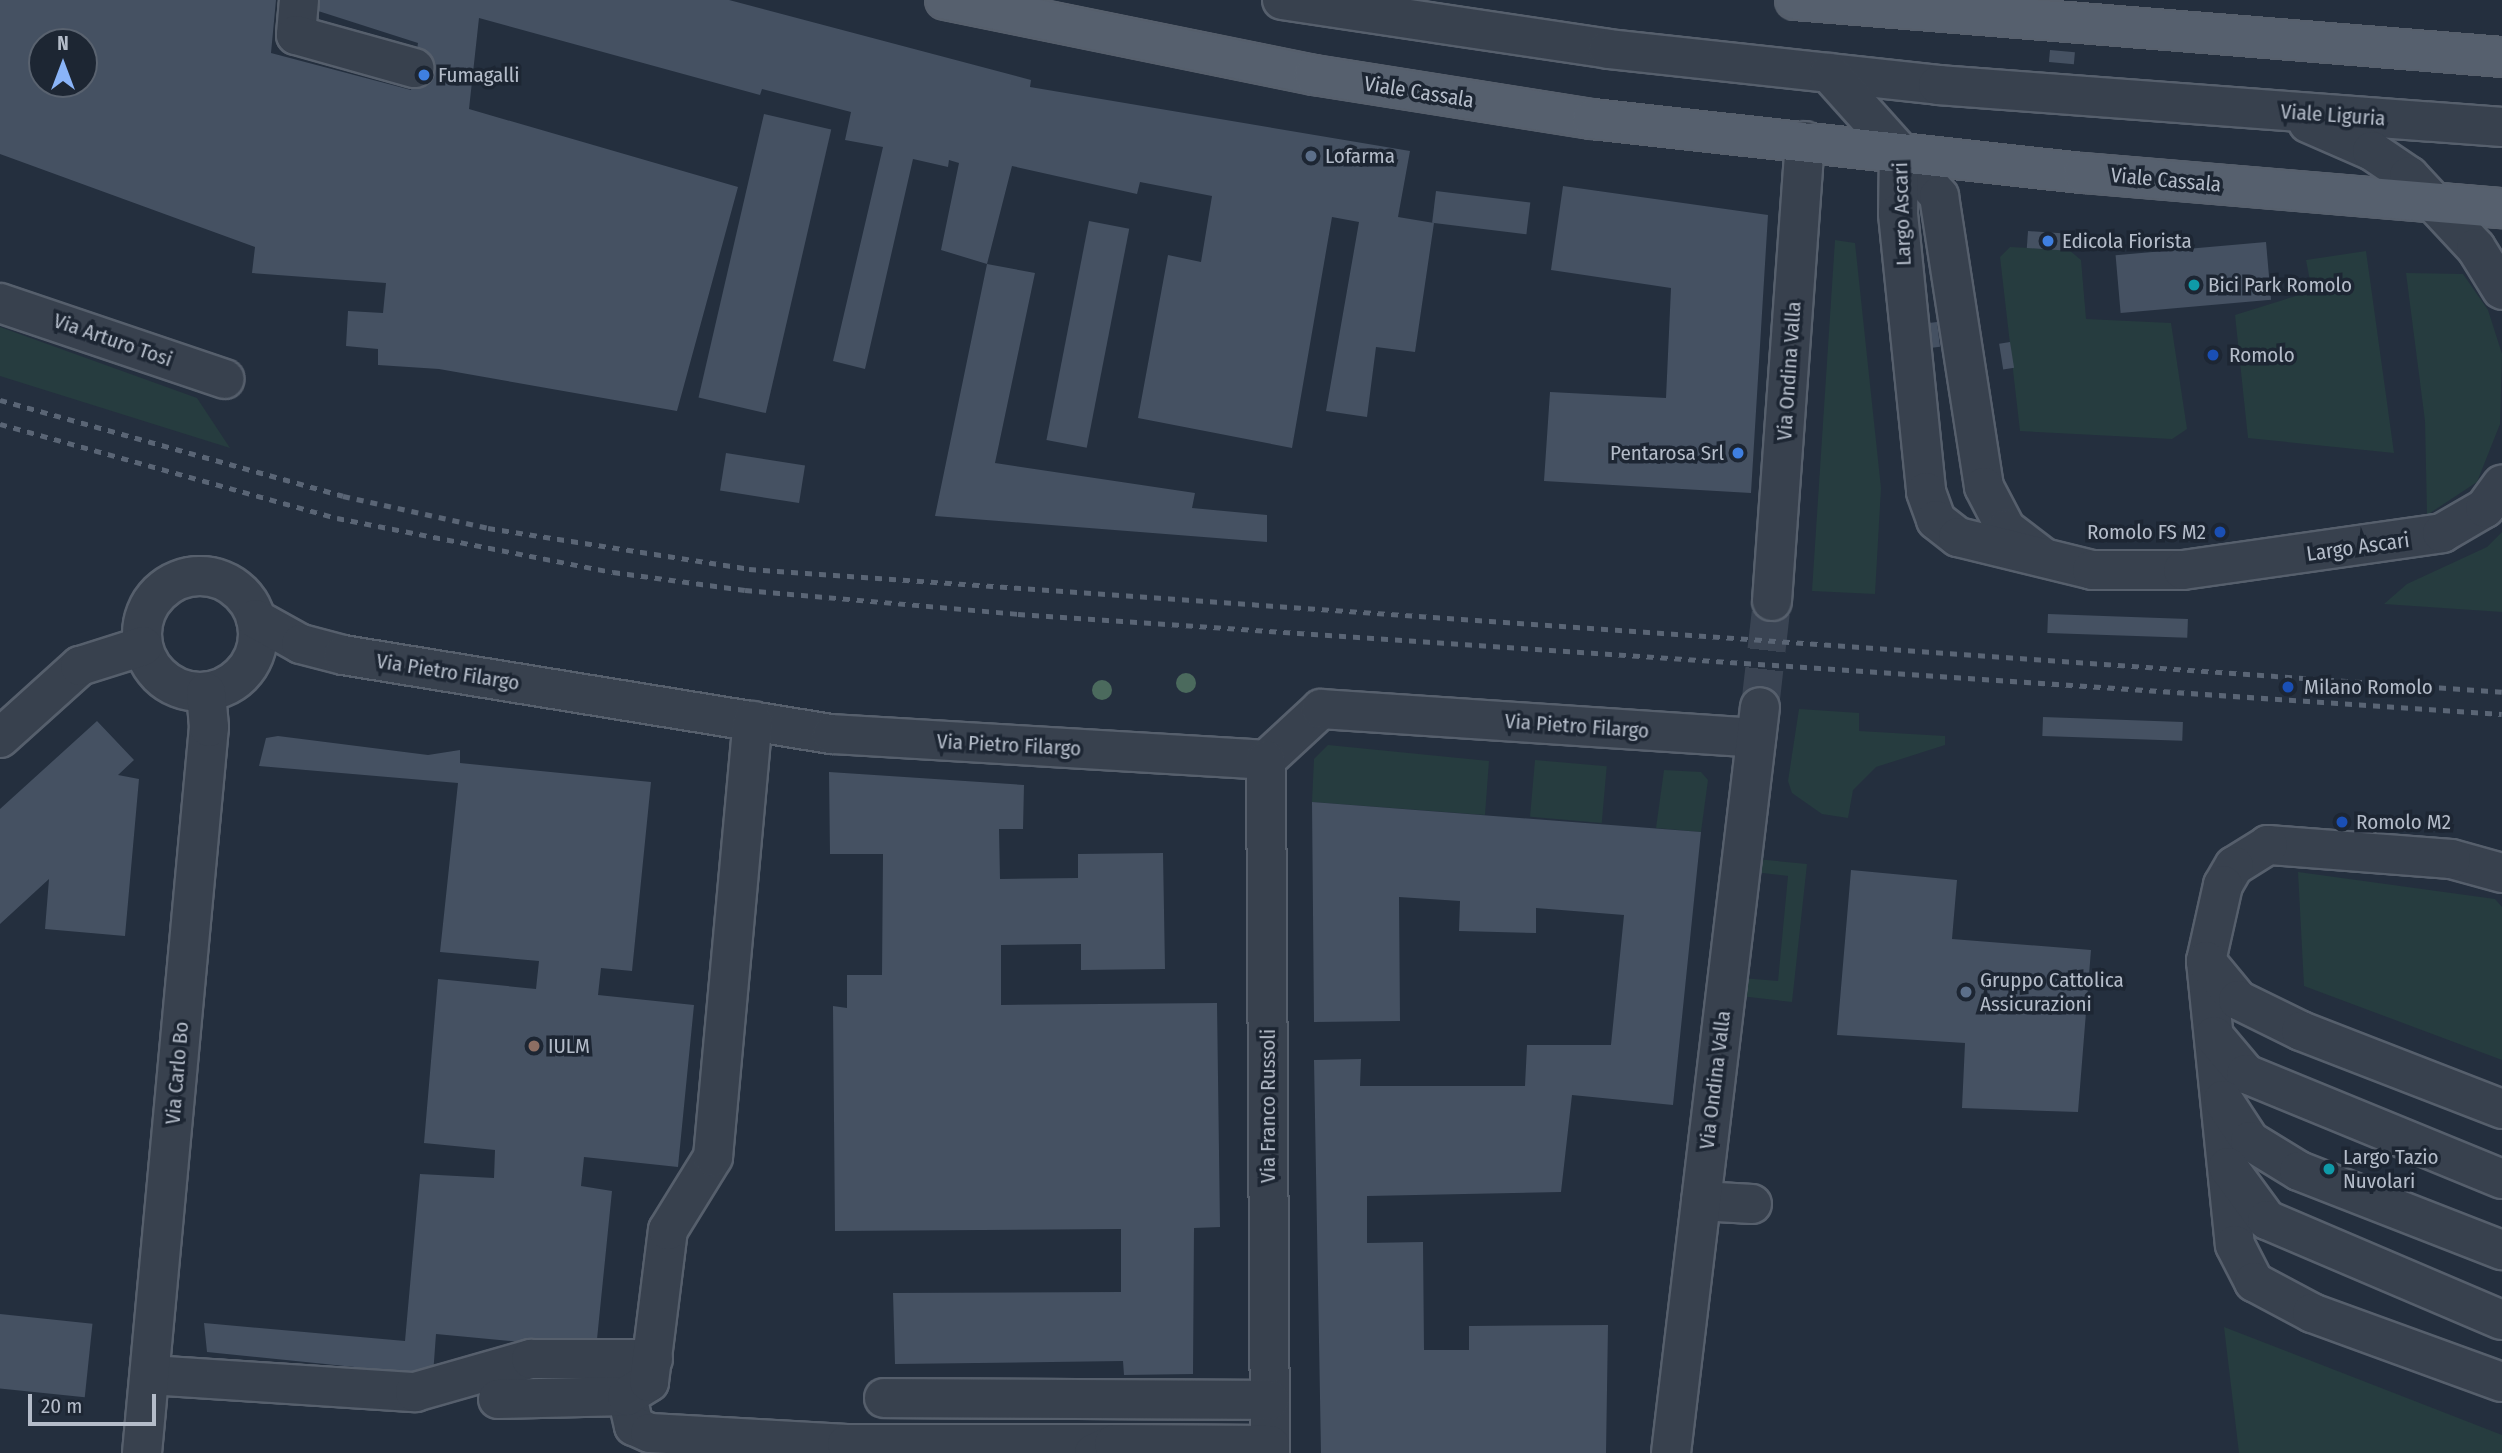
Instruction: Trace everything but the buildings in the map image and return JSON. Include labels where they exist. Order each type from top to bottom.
[{"type":"main road","name":"Viale Cassala","points":[[945,0],[1327,78],[1592,119],[1899,152],[2434,201]]},
{"type":"main road","points":[[1795,0],[2107,13],[2280,38],[2502,57]]},
{"type":"main road","points":[[2434,201],[2502,208]]},
{"type":"street","points":[[299,0],[296,35],[414,68]]},
{"type":"street","points":[[1282,0],[1608,49],[1829,73],[2262,110]]},
{"type":"street","points":[[1829,73],[1899,152]]},
{"type":"street","name":"Viale Liguria","points":[[2262,110],[2502,127]]},
{"type":"street","name":"Viale Liguria","points":[[2262,110],[2372,151],[2434,201]]},
{"type":"street","name":"Via Ondina Valla","points":[[1772,601],[1805,141]]},
{"type":"street","name":"Largo Ascari","points":[[1899,152],[1943,206],[1976,454],[1989,501],[2015,540],[2070,565]]},
{"type":"street","name":"Largo Ascari","points":[[1899,152],[1898,214],[1930,508],[1958,537],[2070,565],[2183,570],[2413,540],[2464,523],[2502,485]]},
{"type":"street","points":[[2434,201],[2476,248],[2502,290]]},
{"type":"street","name":"Via Arturo Tosi","points":[[0,303],[225,379]]},
{"type":"street","points":[[185,577],[232,585],[257,619],[258,641],[248,667],[227,686],[206,692],[166,681],[143,646],[148,607],[166,586],[185,577]]},
{"type":"street","name":"Via Pietro Filargo","points":[[257,619],[301,644],[343,655],[832,734],[1266,760],[1321,709],[1758,723]]},
{"type":"street","points":[[0,738],[80,666],[143,646]]},
{"type":"street","name":"Via Carlo Bo","points":[[142,1453],[209,727],[206,692]]},
{"type":"street","points":[[498,1399],[627,1396],[649,1382],[668,1230],[713,1157],[753,721]]},
{"type":"street","name":"Via Ondina Valla","points":[[1671,1453],[1758,723]]},
{"type":"street","name":"Via Franco Russoli","points":[[1266,760],[1270,1449]]},
{"type":"street","points":[[2502,873],[2451,859],[2268,845],[2234,866],[2222,885],[2206,961],[2235,1245],[2254,1282],[2312,1313],[2502,1382]]},
{"type":"street","points":[[2206,961],[2238,1000],[2290,1026],[2502,1109]]},
{"type":"street","points":[[2214,1036],[2246,1074],[2502,1179]]},
{"type":"street","points":[[2220,1096],[2250,1141],[2299,1171],[2502,1250]]},
{"type":"street","points":[[2227,1165],[2267,1220],[2502,1320]]},
{"type":"street","points":[[1701,1201],[1752,1204]]},
{"type":"street","points":[[150,1375],[405,1392],[531,1359],[653,1359]]},
{"type":"street","points":[[627,1396],[635,1426],[650,1433],[847,1444],[1270,1449]]},
{"type":"street","points":[[884,1398],[1270,1400]]},
{"type":"green space","points":[[1835,240],[1855,243],[1881,488],[1875,594],[1812,591]]},
{"type":"green space","points":[[2010,247],[2069,250],[2081,260],[2086,319],[2171,323],[2187,429],[2172,439],[2020,431],[2000,257]]},
{"type":"green space","points":[[2366,251],[2394,453],[2248,438],[2235,315],[2312,291],[2306,260]]},
{"type":"green space","points":[[2406,273],[2463,274],[2488,310],[2502,354],[2500,424],[2477,482],[2427,515],[2425,421]]},
{"type":"green space","points":[[0,327],[197,398],[230,448],[0,376]]},
{"type":"green space","points":[[2502,532],[2502,612],[2384,604],[2407,584],[2487,547]]},
{"type":"green space","points":[[1799,709],[1859,713],[1859,731],[1945,736],[1945,745],[1876,767],[1853,790],[1848,818],[1822,814],[1792,793],[1788,781]]},
{"type":"green space","points":[[1328,745],[1489,761],[1485,815],[1312,802],[1314,759]]},
{"type":"green space","points":[[1535,760],[1607,766],[1602,823],[1530,817]]},
{"type":"green space","points":[[1664,770],[1701,772],[1708,780],[1701,832],[1656,828]]},
{"type":"green space","points":[[1756,859],[1807,864],[1792,1002],[1740,996],[1742,978],[1778,981],[1788,876],[1754,872]]},
{"type":"green space","points":[[2298,872],[2495,899],[2502,907],[2502,1060],[2304,986]]},
{"type":"green space","points":[[2224,1327],[2502,1435],[2502,1453],[2239,1453]]},
{"type":"tunnel","points":[[1760,707],[1772,601]]},
{"type":"railway","points":[[0,400],[343,496],[488,528],[749,569],[2502,692]]},
{"type":"railway","points":[[0,424],[337,518],[613,572],[745,590],[1018,614],[2502,714]]},
{"type":"place","name":"Fumagalli","points":[[424,75]]},
{"type":"place","name":"Lofarma","points":[[1311,156]]},
{"type":"place","name":"Edicola Fiorista","points":[[2048,241]]},
{"type":"place","name":"Bici Park Romolo","points":[[2194,285]]},
{"type":"place","name":"Romolo","points":[[2213,355]]},
{"type":"place","name":"Pentarosa Srl","points":[[1738,453]]},
{"type":"place","name":"Romolo FS M2","points":[[2220,532]]},
{"type":"place","name":"Milano Romolo","points":[[2288,687]]},
{"type":"place","name":"Romolo M2","points":[[2342,822]]},
{"type":"place","name":"Gruppo Cattolica Assicurazioni","points":[[1966,992]]},
{"type":"place","name":"IULM","points":[[534,1046]]},
{"type":"place","name":"Largo Tazio Nuvolari","points":[[2329,1169]]}]
